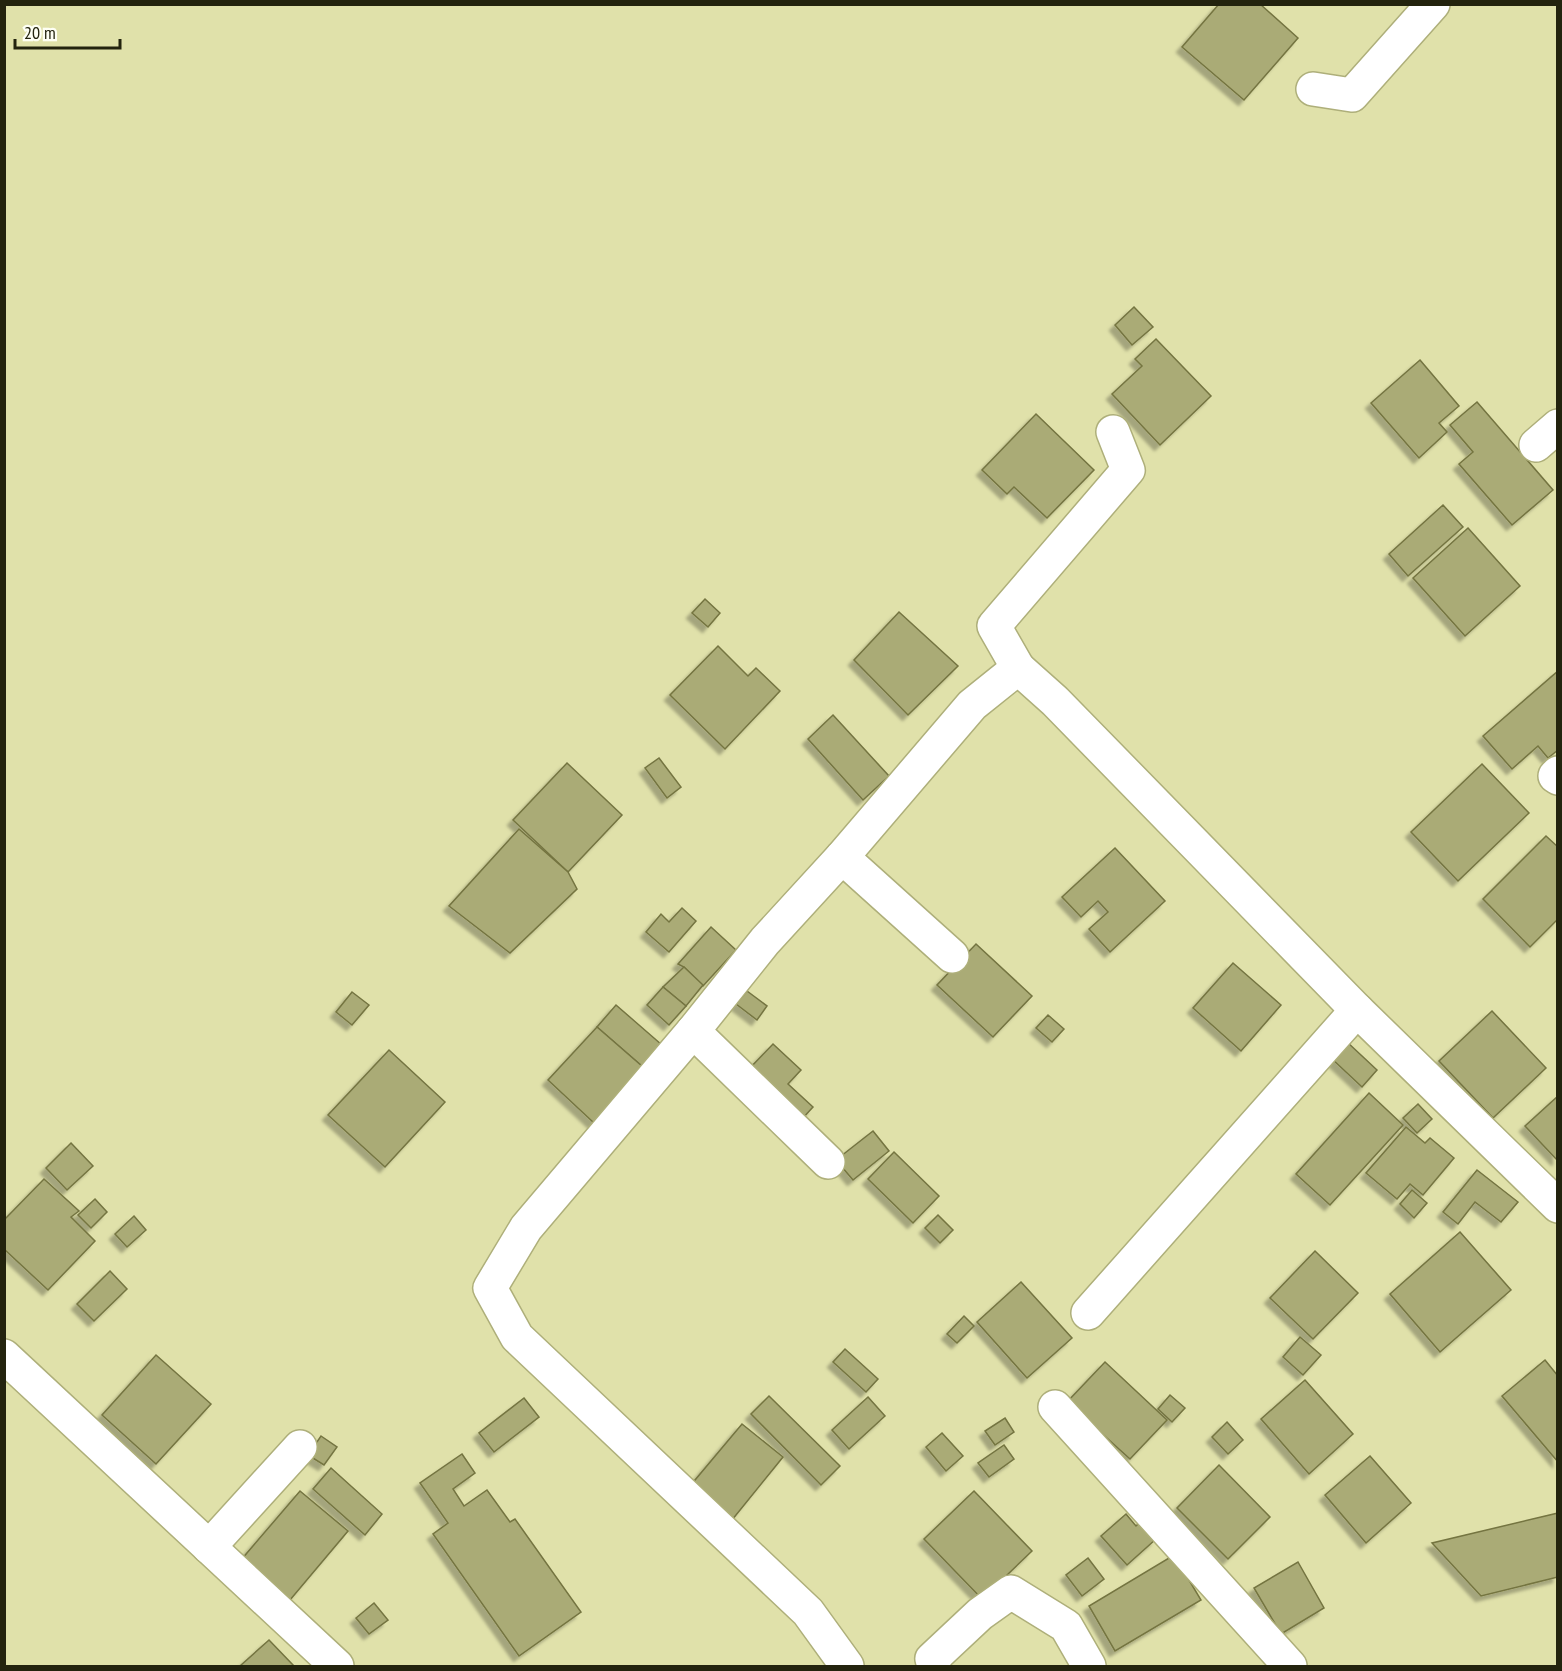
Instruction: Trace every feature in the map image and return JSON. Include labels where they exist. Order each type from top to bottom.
[{"type":"street","points":[[1313,89],[1352,95],[1432,4]]},
{"type":"street","points":[[1113,432],[1128,470],[994,626],[1018,668],[1054,701],[1357,1010],[1557,1206]]},
{"type":"street","points":[[847,1666],[808,1612],[517,1337],[490,1288],[526,1228],[693,1031],[765,941],[842,857],[972,705],[1018,668]]},
{"type":"street","points":[[1557,773],[1555,776],[1557,778]]},
{"type":"street","points":[[842,857],[952,956]]},
{"type":"street","points":[[1088,1313],[1357,1010]]},
{"type":"street","points":[[693,1031],[828,1162]]},
{"type":"street","points":[[4,1356],[337,1666]]},
{"type":"street","points":[[1055,1407],[1290,1666]]},
{"type":"street","points":[[209,1547],[300,1447]]},
{"type":"street","points":[[934,1666],[932,1659],[980,1614],[1011,1592],[1066,1626],[1089,1666]]},
{"type":"building","points":[[1219,4],[1260,4],[1298,38],[1244,100],[1182,47]]},
{"type":"building","points":[[1134,307],[1153,327],[1132,345],[1115,325]]},
{"type":"building","points":[[1156,339],[1211,396],[1160,445],[1112,394],[1142,366],[1135,359]]},
{"type":"building","points":[[1420,360],[1459,406],[1439,423],[1447,432],[1419,458],[1371,403]]},
{"type":"building","points":[[1477,402],[1553,490],[1512,525],[1459,464],[1473,452],[1450,425]]},
{"type":"building","points":[[1036,414],[1094,470],[1047,518],[1014,487],[1007,494],[982,470]]},
{"type":"building","points":[[1443,505],[1463,527],[1408,576],[1389,554]]},
{"type":"building","points":[[1468,528],[1520,586],[1465,636],[1413,578]]},
{"type":"building","points":[[705,599],[720,613],[708,627],[692,613]]},
{"type":"building","points":[[899,612],[958,666],[908,715],[854,660]]},
{"type":"building","points":[[718,646],[748,676],[756,668],[780,691],[725,749],[670,695]]},
{"type":"building","points":[[1558,671],[1558,750],[1548,758],[1538,746],[1512,769],[1483,736]]},
{"type":"building","points":[[833,715],[889,776],[863,800],[808,739]]},
{"type":"building","points":[[659,758],[681,787],[667,798],[645,768]]},
{"type":"building","points":[[567,763],[622,815],[568,872],[513,820]]},
{"type":"building","points":[[1482,764],[1529,813],[1458,881],[1411,832]]},
{"type":"building","points":[[519,829],[568,872],[577,889],[510,953],[449,906]]},
{"type":"building","points":[[1546,836],[1558,847],[1558,919],[1530,947],[1483,899]]},
{"type":"building","points":[[1115,848],[1165,901],[1110,952],[1089,929],[1108,912],[1098,901],[1081,917],[1062,897]]},
{"type":"building","points":[[682,908],[696,921],[669,952],[646,932],[661,914],[669,922]]},
{"type":"building","points":[[711,927],[736,950],[703,986],[678,964]]},
{"type":"building","points":[[976,944],[1032,996],[993,1037],[937,985]]},
{"type":"building","points":[[1233,963],[1281,1005],[1241,1051],[1193,1008]]},
{"type":"building","points":[[684,967],[703,985],[686,1006],[663,987]]},
{"type":"building","points":[[663,987],[686,1006],[669,1025],[647,1005]]},
{"type":"building","points":[[747,991],[767,1006],[757,1020],[736,1004]]},
{"type":"building","points":[[352,992],[369,1005],[352,1025],[336,1012]]},
{"type":"building","points":[[616,1005],[662,1045],[643,1067],[597,1027]]},
{"type":"building","points":[[1492,1011],[1546,1068],[1493,1118],[1439,1061]]},
{"type":"building","points":[[1048,1015],[1064,1029],[1052,1042],[1036,1028]]},
{"type":"building","points":[[597,1027],[643,1067],[594,1123],[548,1080]]},
{"type":"building","points":[[1346,1041],[1377,1070],[1362,1087],[1331,1058]]},
{"type":"building","points":[[773,1044],[801,1070],[788,1084],[813,1107],[802,1119],[748,1070]]},
{"type":"building","points":[[389,1050],[445,1102],[385,1167],[328,1115]]},
{"type":"building","points":[[1369,1093],[1403,1125],[1330,1205],[1296,1174]]},
{"type":"building","points":[[1558,1096],[1558,1159],[1557,1160],[1525,1126]]},
{"type":"building","points":[[1418,1104],[1432,1119],[1417,1133],[1403,1118]]},
{"type":"building","points":[[1406,1127],[1425,1143],[1430,1138],[1454,1158],[1423,1195],[1410,1184],[1397,1199],[1366,1173]]},
{"type":"building","points":[[873,1131],[889,1151],[853,1180],[836,1160]]},
{"type":"building","points":[[71,1143],[93,1166],[67,1190],[46,1168]]},
{"type":"building","points":[[894,1152],[939,1196],[913,1223],[868,1179]]},
{"type":"building","points":[[1477,1170],[1518,1202],[1501,1222],[1475,1202],[1458,1224],[1443,1212]]},
{"type":"building","points":[[44,1179],[79,1211],[71,1217],[95,1241],[48,1290],[4,1249],[4,1220]]},
{"type":"building","points":[[1412,1190],[1427,1203],[1414,1218],[1400,1204]]},
{"type":"building","points":[[95,1199],[107,1212],[91,1228],[78,1215]]},
{"type":"building","points":[[938,1215],[953,1230],[940,1243],[925,1228]]},
{"type":"building","points":[[134,1216],[146,1230],[127,1247],[115,1234]]},
{"type":"building","points":[[1460,1232],[1511,1290],[1440,1352],[1390,1294]]},
{"type":"building","points":[[1315,1251],[1358,1293],[1313,1339],[1270,1298]]},
{"type":"building","points":[[110,1271],[127,1289],[94,1321],[77,1304]]},
{"type":"building","points":[[1021,1282],[1072,1338],[1027,1378],[977,1322]]},
{"type":"building","points":[[964,1316],[974,1326],[957,1343],[947,1334]]},
{"type":"building","points":[[1300,1337],[1321,1355],[1303,1375],[1283,1357]]},
{"type":"building","points":[[845,1349],[878,1379],[866,1392],[833,1362]]},
{"type":"building","points":[[156,1355],[211,1404],[156,1464],[102,1415]]},
{"type":"building","points":[[1545,1360],[1558,1376],[1558,1462],[1502,1396]]},
{"type":"building","points":[[1105,1362],[1167,1420],[1130,1459],[1067,1402]]},
{"type":"building","points":[[1305,1380],[1353,1434],[1309,1474],[1261,1419]]},
{"type":"building","points":[[1170,1395],[1185,1408],[1172,1422],[1158,1409]]},
{"type":"building","points":[[769,1396],[840,1466],[821,1485],[751,1414]]},
{"type":"building","points":[[868,1397],[885,1416],[849,1449],[832,1430]]},
{"type":"building","points":[[524,1398],[539,1417],[494,1452],[479,1433]]},
{"type":"building","points":[[1005,1418],[1014,1432],[995,1445],[985,1431]]},
{"type":"building","points":[[1227,1422],[1243,1440],[1228,1454],[1212,1437]]},
{"type":"building","points":[[742,1424],[783,1457],[732,1520],[690,1486]]},
{"type":"building","points":[[942,1433],[963,1456],[946,1471],[926,1447]]},
{"type":"building","points":[[321,1436],[337,1447],[324,1465],[308,1455]]},
{"type":"building","points":[[1004,1445],[1014,1459],[989,1477],[978,1463]]},
{"type":"building","points":[[462,1454],[475,1473],[453,1489],[464,1506],[487,1490],[510,1522],[515,1519],[581,1612],[519,1656],[433,1534],[448,1523],[420,1483]]},
{"type":"building","points":[[1370,1456],[1411,1503],[1366,1543],[1325,1495]]},
{"type":"building","points":[[1219,1465],[1270,1517],[1228,1559],[1177,1508]]},
{"type":"building","points":[[331,1468],[382,1514],[365,1535],[313,1489]]},
{"type":"building","points":[[300,1491],[348,1531],[290,1600],[241,1560]]},
{"type":"building","points":[[974,1491],[1032,1551],[982,1599],[924,1539]]},
{"type":"building","points":[[1558,1513],[1558,1577],[1481,1596],[1432,1543]]},
{"type":"building","points":[[1126,1514],[1136,1526],[1140,1522],[1156,1539],[1127,1565],[1101,1536]]},
{"type":"building","points":[[1174,1555],[1201,1600],[1115,1651],[1089,1606]]},
{"type":"building","points":[[1088,1558],[1104,1579],[1082,1596],[1066,1575]]},
{"type":"building","points":[[1298,1562],[1324,1608],[1281,1634],[1254,1588]]},
{"type":"building","points":[[374,1603],[388,1620],[369,1634],[356,1618]]},
{"type":"building","points":[[269,1640],[294,1666],[240,1666]]}]
